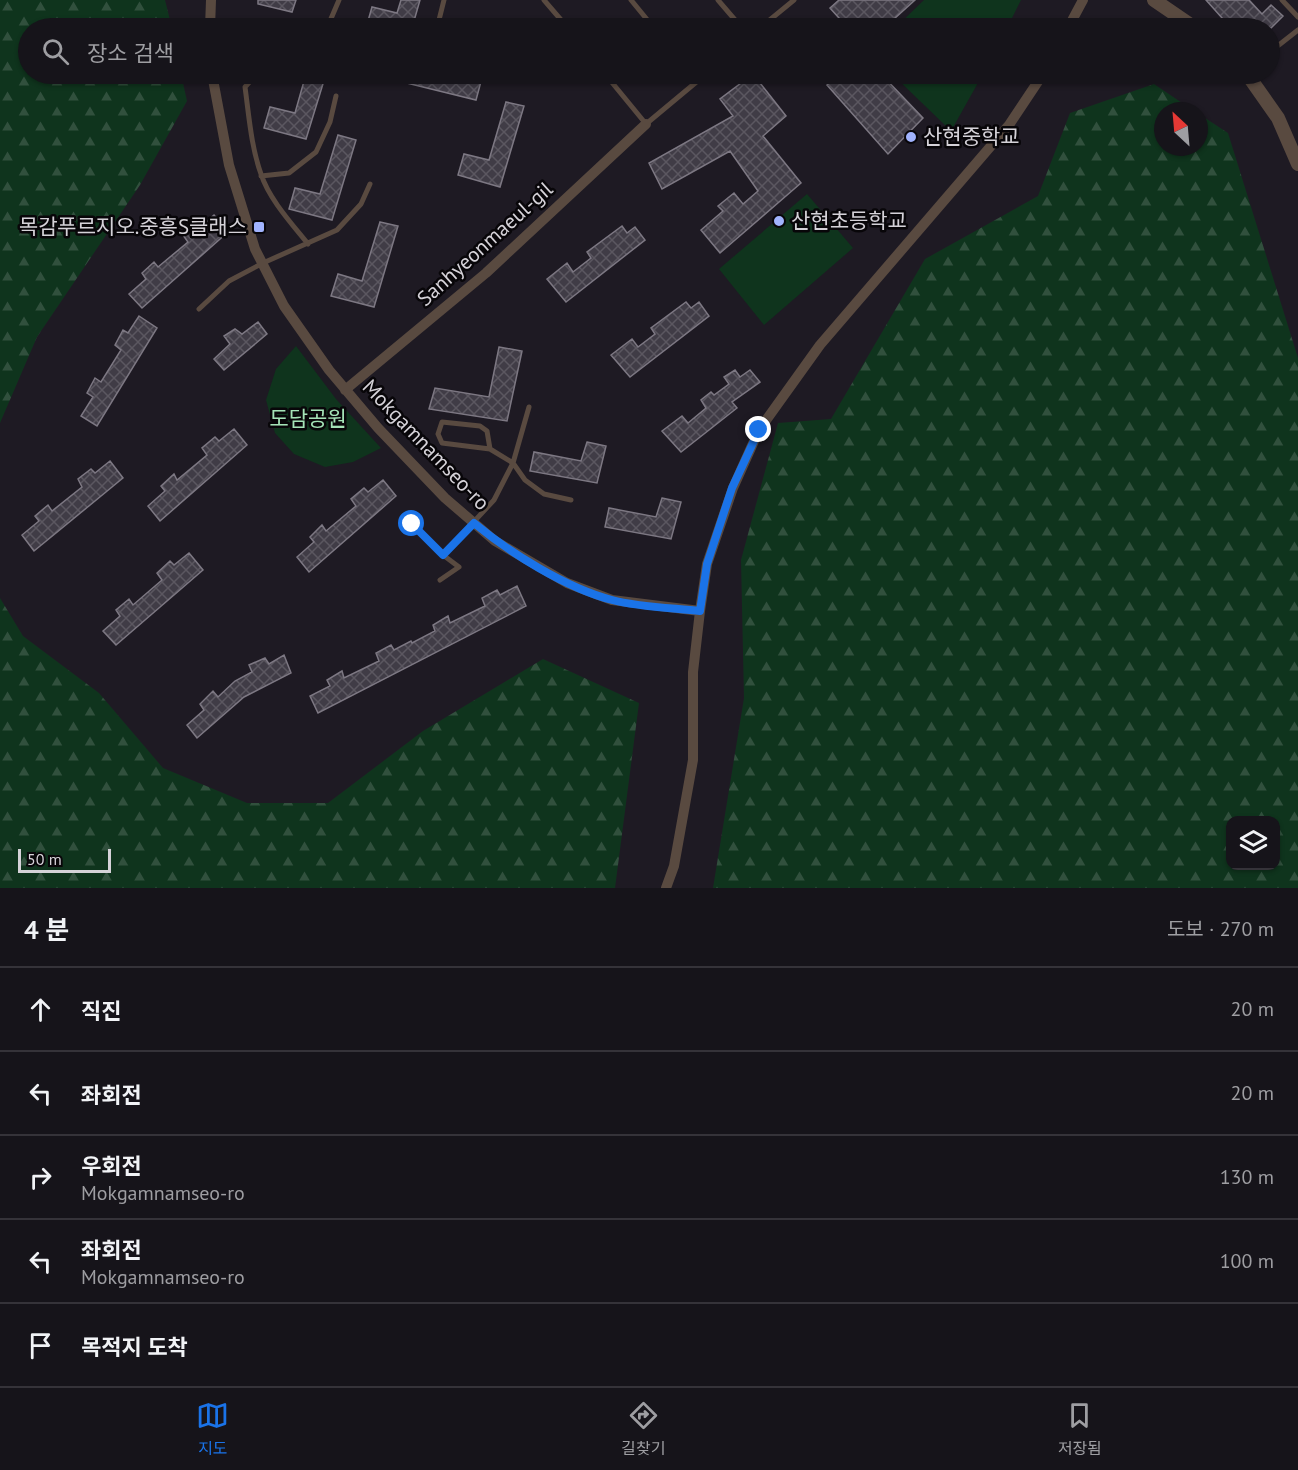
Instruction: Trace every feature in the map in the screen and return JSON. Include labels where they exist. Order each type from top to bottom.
[{"type":"street","points":[[210,18],[211,0]]},
{"type":"street","points":[[1073,18],[1083,0]]},
{"type":"street","points":[[1154,0],[1180,18]]},
{"type":"street","name":"Mokgamnamseo-ro","points":[[214,84],[229,165],[255,249],[262,263],[284,306],[329,370],[400,452],[445,498],[495,541],[567,583],[612,600],[700,611]]},
{"type":"street","points":[[666,888],[674,866],[693,760],[693,672],[707,564],[732,488],[759,430],[820,345],[1008,125],[1036,84]]},
{"type":"street","points":[[1254,84],[1278,118],[1298,164]]},
{"type":"street","name":"Sanhyeonmaeul-gil","points":[[345,390],[486,273],[646,124]]},
{"type":"lane","points":[[331,18],[339,0]]},
{"type":"lane","points":[[440,18],[444,0]]},
{"type":"lane","points":[[544,0],[559,18]]},
{"type":"lane","points":[[631,0],[646,18]]},
{"type":"lane","points":[[718,0],[733,18]]},
{"type":"lane","points":[[772,18],[795,0]]},
{"type":"lane","points":[[1282,0],[1298,17]]},
{"type":"lane","points":[[1280,44],[1298,30]]},
{"type":"lane","points":[[248,84],[245,87],[249,123],[261,176],[281,210],[308,244]]},
{"type":"lane","points":[[613,84],[646,124]]},
{"type":"lane","name":"Sanhyeonmaeul-gil","points":[[646,124],[693,84]]},
{"type":"lane","points":[[261,176],[289,173],[316,152],[330,122],[336,96]]},
{"type":"lane","points":[[199,309],[229,281],[262,263],[337,230],[361,204],[370,184]]},
{"type":"lane","points":[[443,555],[494,500],[513,463],[529,407]]},
{"type":"lane","points":[[490,450],[487,431],[480,426],[442,422],[438,434],[442,444],[490,450],[513,463],[525,480],[544,494],[572,500]]},
{"type":"lane","points":[[412,524],[443,555],[459,567],[440,580]]},
{"type":"green space","points":[[0,0],[165,0],[170,18],[18,18],[18,84],[183,84],[187,101],[140,185],[37,337],[0,423]]},
{"type":"green space","points":[[924,0],[1021,0],[1012,18],[905,18]]},
{"type":"green space","points":[[902,84],[977,84],[951,131]]},
{"type":"green space","points":[[1154,84],[1181,102],[1154,102],[1154,156],[1208,156],[1208,120],[1228,133],[1298,358],[1298,888],[713,888],[744,698],[741,560],[778,423],[831,419],[925,259],[1038,196],[1070,113]]},
{"type":"green space","points":[[807,194],[853,248],[764,325],[719,269]]},
{"type":"green space","name":"도담공원","points":[[296,346],[336,399],[381,448],[353,462],[325,467],[294,454],[275,433],[266,400],[276,369]]},
{"type":"green space","points":[[0,598],[23,636],[99,693],[163,768],[247,803],[328,803],[423,731],[543,659],[639,703],[615,888],[0,888]]},
{"type":"building","points":[[258,0],[296,0],[292,12],[258,4]]},
{"type":"building","points":[[401,0],[420,0],[415,18],[369,18],[372,7],[397,13]]},
{"type":"building","points":[[839,0],[915,0],[895,18],[839,18],[830,8]]},
{"type":"building","points":[[1206,0],[1249,0],[1262,14],[1271,5],[1283,16],[1280,19],[1222,18]]},
{"type":"building","points":[[303,84],[323,84],[306,139],[264,128],[270,107],[295,113]]},
{"type":"building","points":[[411,84],[480,84],[476,100]]},
{"type":"building","points":[[740,84],[761,84],[786,116],[763,136],[801,183],[720,253],[701,230],[723,211],[718,206],[734,193],[743,204],[758,191],[730,151],[662,189],[649,163],[733,116],[720,99]]},
{"type":"building","points":[[891,84],[923,118],[888,154],[827,85]]},
{"type":"building","points":[[506,102],[524,106],[500,187],[458,175],[464,154],[489,160]]},
{"type":"building","points":[[338,135],[356,140],[332,220],[289,209],[295,188],[320,194]]},
{"type":"building","points":[[214,215],[228,232],[142,308],[129,294],[146,279],[142,273],[154,262],[158,267],[188,242],[183,235],[195,224],[199,228]]},
{"type":"building","points":[[380,222],[398,226],[374,307],[331,296],[338,274],[362,281]]},
{"type":"building","points":[[622,226],[627,233],[635,227],[645,240],[566,302],[547,279],[567,263],[573,272],[591,258],[587,252]]},
{"type":"building","points":[[686,302],[691,308],[699,302],[709,316],[630,377],[611,355],[632,339],[638,347],[655,334],[651,328]]},
{"type":"building","points":[[139,316],[157,328],[97,426],[81,416],[93,397],[87,393],[95,378],[101,382],[121,350],[115,345],[123,330],[128,333]]},
{"type":"building","points":[[258,322],[267,334],[224,370],[214,359],[230,344],[224,336],[235,329],[242,334]]},
{"type":"building","points":[[499,347],[522,351],[507,421],[429,409],[435,388],[489,397]]},
{"type":"building","points":[[735,370],[740,377],[750,370],[760,382],[732,402],[737,408],[681,452],[662,431],[682,416],[688,423],[706,408],[701,400],[711,392],[714,395],[729,384],[724,377]]},
{"type":"building","points":[[234,429],[247,445],[160,521],[148,506],[165,491],[161,486],[174,474],[177,480],[207,455],[202,448],[215,437],[219,441]]},
{"type":"building","points":[[587,442],[606,446],[597,483],[530,471],[534,452],[581,461]]},
{"type":"building","points":[[110,461],[123,478],[34,551],[22,535],[39,521],[35,516],[48,505],[52,511],[82,487],[78,479],[91,469],[95,473]]},
{"type":"building","points":[[383,480],[396,496],[309,572],[297,557],[314,542],[310,537],[322,525],[326,531],[356,506],[351,499],[364,488],[368,492]]},
{"type":"building","points":[[662,498],[681,502],[671,539],[605,527],[609,508],[656,517]]},
{"type":"building","points":[[189,553],[203,570],[116,645],[103,631],[120,616],[116,610],[129,599],[133,605],[162,580],[157,573],[170,561],[174,565]]},
{"type":"building","points":[[517,586],[526,606],[318,713],[310,696],[330,686],[327,680],[342,671],[344,678],[379,661],[376,653],[391,645],[394,650],[411,641],[412,643],[435,631],[433,625],[448,616],[450,623],[485,606],[482,598],[497,590],[500,595]]},
{"type":"building","points":[[284,655],[291,673],[244,697],[197,738],[187,725],[204,710],[200,704],[213,691],[218,697],[235,681],[252,672],[249,665],[265,658],[269,664]]},
{"type":"place","name":"산현중학교","points":[[911,137]]},
{"type":"place","name":"산현초등학교","points":[[779,221]]},
{"type":"place","name":"목감푸르지오.중흥S클래스","points":[[259,227]]},
{"type":"route","points":[[412,524],[443,555],[474,523],[495,541],[567,583],[612,600],[700,611],[707,564],[732,488],[759,430]]}]
